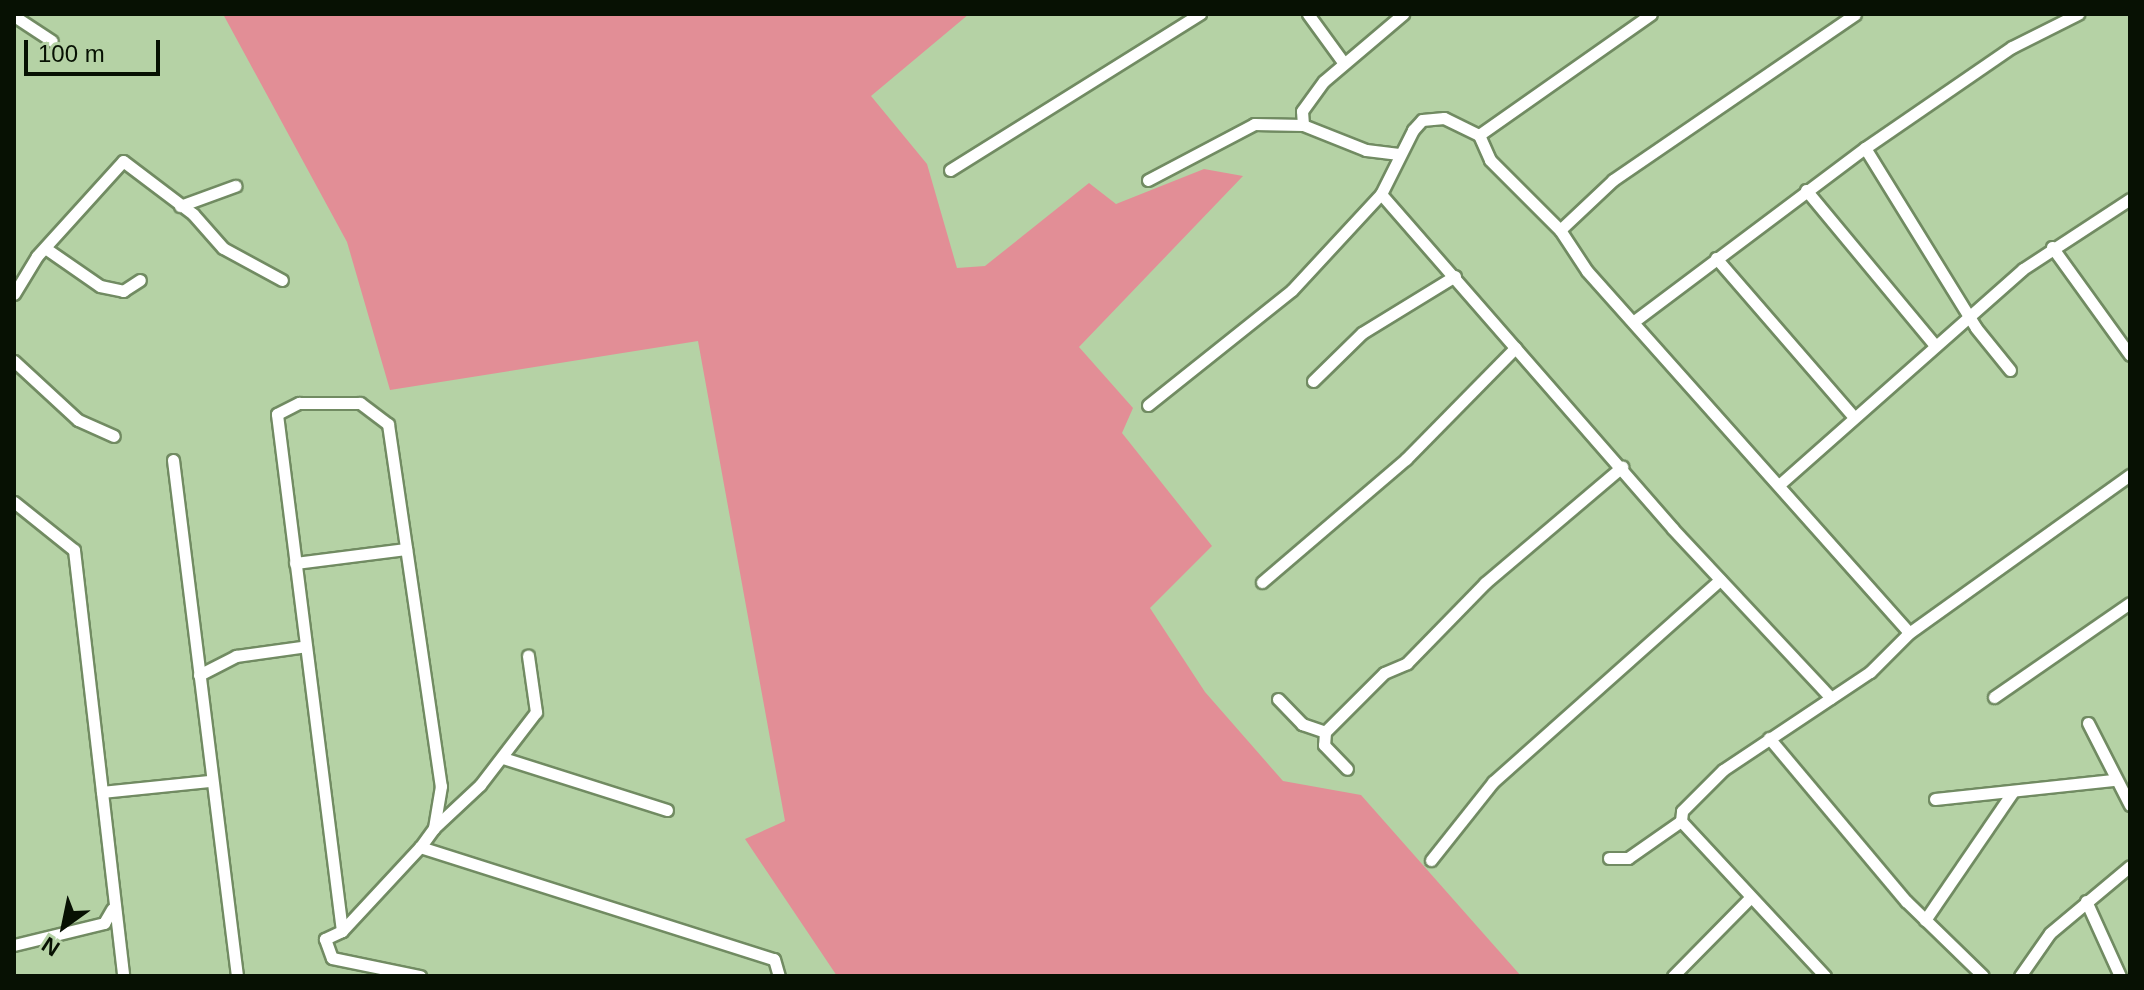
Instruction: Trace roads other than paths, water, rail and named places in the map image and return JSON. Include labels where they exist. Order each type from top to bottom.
[{"type":"street","points":[[950,170],[1200,14]]},
{"type":"street","points":[[1308,14],[1343,62]]},
{"type":"street","points":[[1303,125],[1309,99],[1343,62],[1403,14]]},
{"type":"street","points":[[1479,135],[1651,14]]},
{"type":"street","points":[[1560,230],[1613,180],[1855,14]]},
{"type":"street","points":[[1637,319],[1865,148],[2012,47],[2078,14]]},
{"type":"street","points":[[14,16],[52,41]]},
{"type":"street","points":[[1148,405],[1292,290],[1381,194],[1399,154],[1422,120],[1434,117],[1479,135],[1490,160],[1560,230],[1587,271],[1637,319],[1909,633]]},
{"type":"street","points":[[1148,180],[1254,124],[1303,125],[1366,150],[1399,154]]},
{"type":"street","points":[[1865,148],[2010,370]]},
{"type":"street","points":[[14,294],[119,162],[140,169],[231,254],[258,262],[282,280]]},
{"type":"street","points":[[180,206],[235,186]]},
{"type":"street","points":[[1806,190],[1934,344]]},
{"type":"street","points":[[1381,194],[1720,580],[1831,698]]},
{"type":"street","points":[[1780,484],[1851,414],[1970,313],[2052,247],[2130,199]]},
{"type":"street","points":[[2052,247],[2130,355]]},
{"type":"street","points":[[48,250],[100,286],[123,291],[140,280]]},
{"type":"street","points":[[1716,258],[1851,414]]},
{"type":"street","points":[[1313,381],[1362,333],[1455,276]]},
{"type":"street","points":[[1262,582],[1406,459],[1515,348]]},
{"type":"street","points":[[14,361],[78,420],[114,436]]},
{"type":"street","points":[[342,931],[301,647],[295,563],[277,414],[299,403],[360,403],[388,424],[441,786],[434,828]]},
{"type":"street","points":[[173,460],[199,675],[208,781],[237,976]]},
{"type":"street","points":[[1347,769],[1324,745],[1325,732],[1384,673],[1407,663],[1485,583],[1622,467]]},
{"type":"street","points":[[1609,858],[1628,858],[1681,821],[1723,770],[1831,698],[1909,633],[2130,475]]},
{"type":"street","points":[[14,502],[74,550],[112,909],[123,976]]},
{"type":"street","points":[[295,563],[406,549]]},
{"type":"street","points":[[1431,860],[1493,782],[1720,580]]},
{"type":"street","points":[[1994,697],[2130,603]]},
{"type":"street","points":[[199,675],[236,656],[301,647]]},
{"type":"street","points":[[420,976],[332,958],[325,939],[342,931],[434,828],[503,758],[538,706],[528,656]]},
{"type":"street","points":[[1278,699],[1302,724],[1325,732]]},
{"type":"street","points":[[2088,723],[2113,780],[2130,805]]},
{"type":"street","points":[[1769,738],[1925,920],[1983,976]]},
{"type":"street","points":[[503,758],[667,810]]},
{"type":"street","points":[[1935,799],[2113,780]]},
{"type":"street","points":[[102,792],[208,781]]},
{"type":"street","points":[[1925,920],[2012,793]]},
{"type":"street","points":[[1681,821],[1825,976]]},
{"type":"street","points":[[420,847],[774,959],[779,976]]},
{"type":"street","points":[[2020,976],[2050,933],[2130,866]]},
{"type":"street","points":[[1676,974],[1750,898]]},
{"type":"street","points":[[2086,901],[2120,976]]},
{"type":"street","points":[[14,945],[104,923],[112,909]]},
{"type":"street","points":[[104,923],[116,932]]}]
